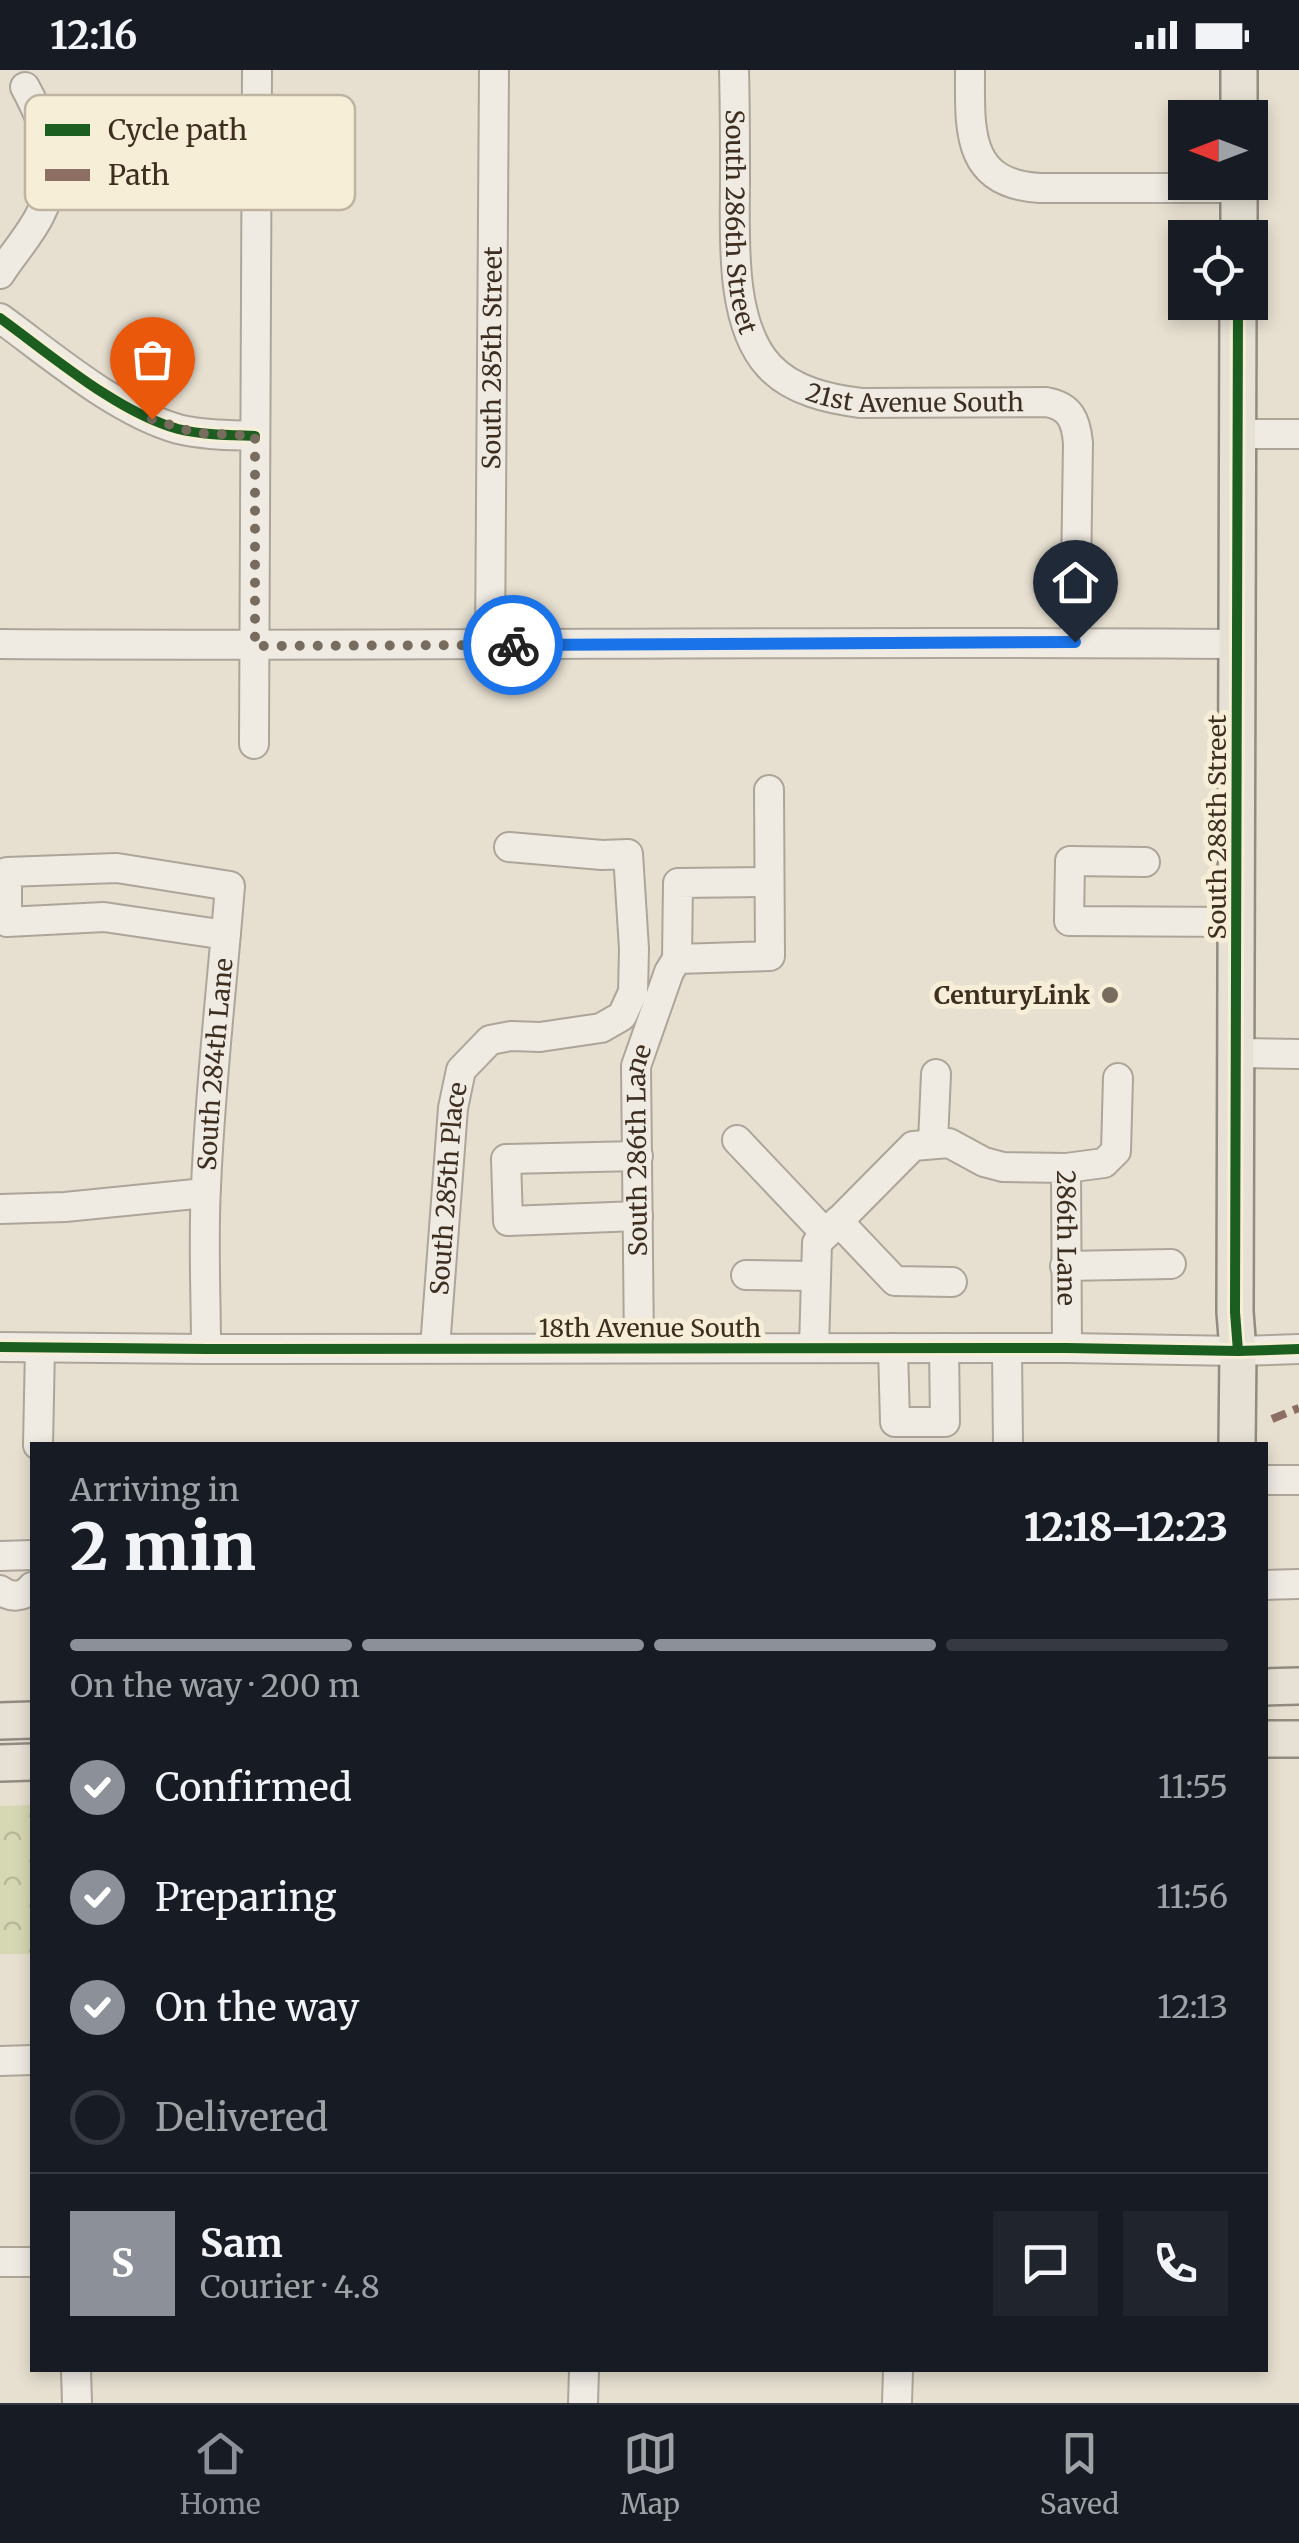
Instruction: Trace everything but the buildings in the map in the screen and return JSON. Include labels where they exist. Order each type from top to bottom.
[{"type":"main road","points":[[1239,70],[1239,100]]},
{"type":"main road","name":"South 288th Street","points":[[1237,1442],[1238,320]]},
{"type":"main road","points":[[1268,1687],[1299,1686]]},
{"type":"main road","points":[[0,1720],[30,1720]]},
{"type":"main road","points":[[1268,1740],[1299,1739]]},
{"type":"main road","points":[[0,1763],[30,1762]]},
{"type":"street","points":[[257,70],[257,95]]},
{"type":"street","name":"South 285th Street","points":[[490,646],[494,70]]},
{"type":"street","name":"South 286th Street","points":[[734,70],[740,293],[752,340],[772,368]]},
{"type":"street","points":[[970,70],[972,135],[984,165],[1004,182],[1028,188],[1168,186]]},
{"type":"street","points":[[25,87],[29,95]]},
{"type":"street","points":[[0,274],[42,210]]},
{"type":"street","points":[[254,744],[256,210]]},
{"type":"street","points":[[0,318],[108,395],[152,419],[196,433],[255,436]]},
{"type":"street","name":"21st Avenue South","points":[[772,368],[798,386],[842,401],[1046,402],[1064,408],[1075,421],[1078,443],[1075,642]]},
{"type":"street","points":[[1238,434],[1299,434]]},
{"type":"street","points":[[0,644],[1238,644]]},
{"type":"street","points":[[677,959],[770,956],[769,790]]},
{"type":"street","name":"South 285th Place","points":[[435,1348],[452,1108],[461,1070],[490,1040],[601,1028],[622,1016],[633,992],[628,854],[509,847]]},
{"type":"street","points":[[1145,862],[1070,861],[1069,921],[1237,922]]},
{"type":"street","name":"South 284th Lane","points":[[206,1350],[206,1193],[230,886],[117,868],[6,872],[6,922],[104,917],[226,934]]},
{"type":"street","name":"South 286th Lane","points":[[639,1348],[636,1066],[677,959],[678,883],[770,882]]},
{"type":"street","points":[[1237,1054],[1299,1054]]},
{"type":"street","points":[[814,1348],[817,1243],[913,1146],[934,1142],[936,1074]]},
{"type":"street","points":[[1066,1168],[1104,1164],[1116,1150],[1118,1078]]},
{"type":"street","points":[[738,1140],[896,1281],[952,1282]]},
{"type":"street","name":"286th Lane","points":[[934,1142],[950,1143],[984,1162],[1003,1167],[1066,1168],[1067,1348]]},
{"type":"street","points":[[638,1156],[506,1159],[508,1222],[638,1216]]},
{"type":"street","name":"South 284th Lane","points":[[0,1209],[66,1207],[206,1193]]},
{"type":"street","points":[[1065,1266],[1171,1264]]},
{"type":"street","points":[[746,1275],[816,1276]]},
{"type":"street","name":"18th Avenue South","points":[[0,1347],[1067,1348],[1238,1352],[1299,1349]]},
{"type":"street","points":[[38,1442],[40,1348]]},
{"type":"street","points":[[893,1348],[895,1422],[946,1433],[944,1348]]},
{"type":"street","points":[[1007,1348],[1008,1442]]},
{"type":"street","points":[[1268,1480],[1299,1480]]},
{"type":"street","points":[[0,1556],[30,1555]]},
{"type":"street","points":[[1268,1584],[1299,1584]]},
{"type":"street","points":[[0,1590],[21,1596],[30,1589]]},
{"type":"street","points":[[0,2061],[30,2060]]},
{"type":"street","points":[[0,2262],[30,2262]]},
{"type":"street","points":[[76,2372],[77,2403]]},
{"type":"street","points":[[583,2403],[584,2372]]},
{"type":"street","points":[[898,2372],[898,2403]]},
{"type":"green space","points":[[30,1805],[30,1954],[0,1954],[0,1806]]},
{"type":"marked path","points":[[1272,1419],[1299,1408]]},
{"type":"cycle path","points":[[0,318],[85,381],[155,421],[197,432],[255,436]]},
{"type":"cycle path","points":[[1238,320],[1238,1351]]},
{"type":"cycle path","points":[[0,1347],[1299,1349]]},
{"type":"way so far","points":[[152,419],[196,433],[255,436],[255,646],[513,645]]},
{"type":"place","name":"CenturyLink","points":[[1110,995]]},
{"type":"route","points":[[513,645],[1075,642]]}]
